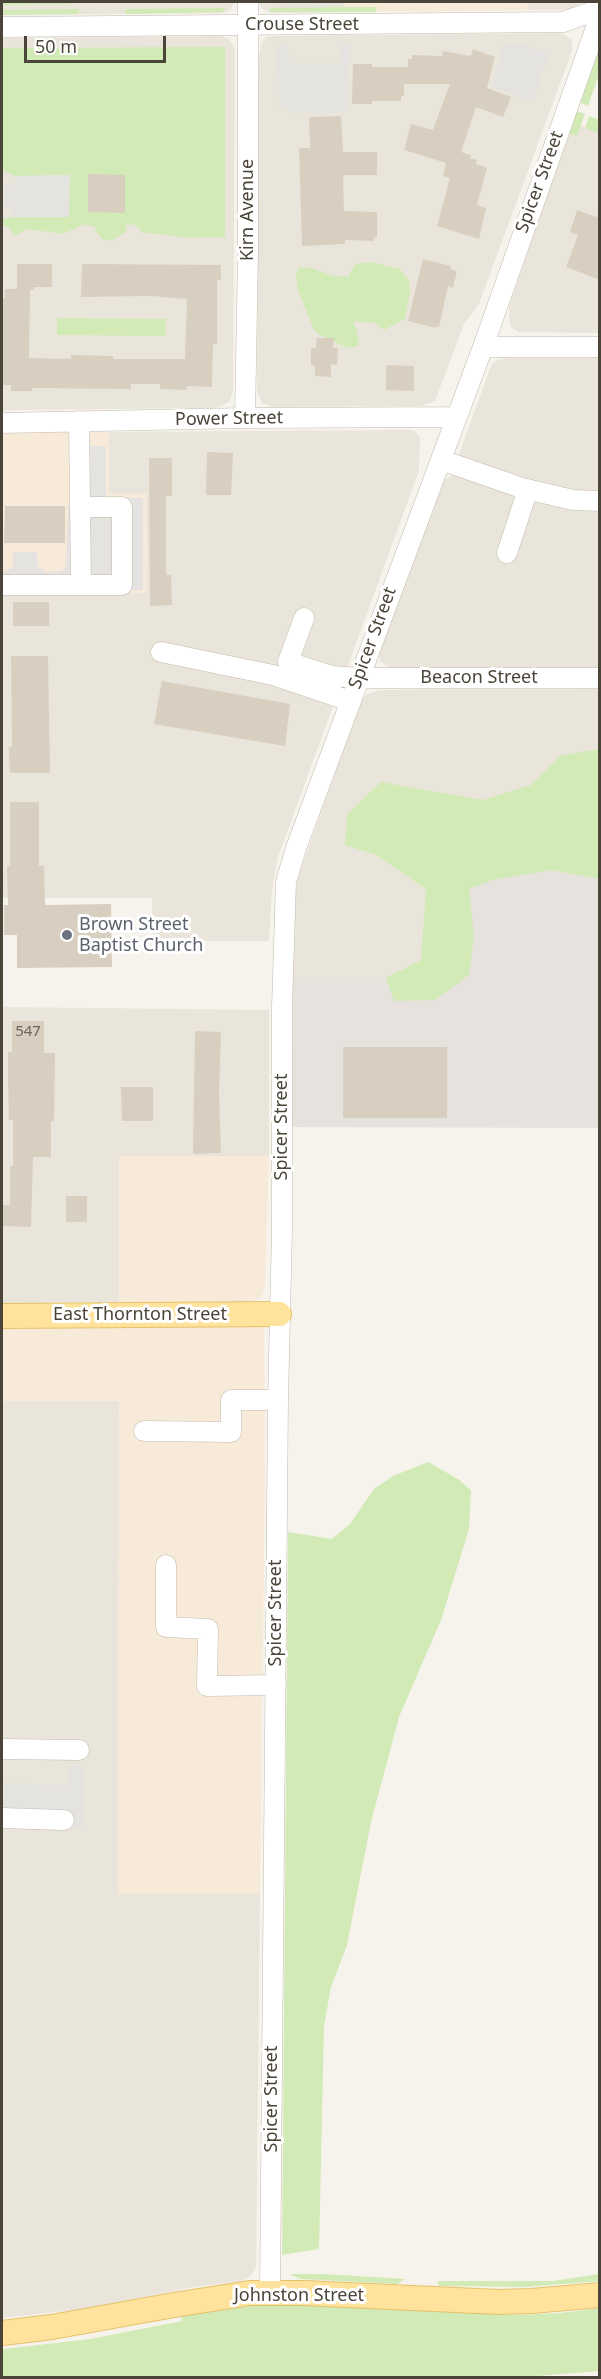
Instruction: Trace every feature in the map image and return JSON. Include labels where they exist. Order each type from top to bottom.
[{"type":"main road","name":"East Thornton Street","points":[[2,1316],[279,1314]]},
{"type":"main road","name":"Johnston Street","points":[[2,2333],[52,2327],[234,2295],[270,2292],[499,2302],[570,2299],[600,2295]]},
{"type":"street","name":"Kirn Avenue","points":[[245,418],[248,253],[248,2]]},
{"type":"street","name":"Crouse Street","points":[[2,27],[563,22],[600,9]]},
{"type":"street","name":"Spicer Street","points":[[270,2292],[278,1400],[282,1229],[282,1007],[286,882],[296,848],[350,701],[483,347],[600,16]]},
{"type":"street","points":[[483,347],[600,347]]},
{"type":"street","name":"Power Street","points":[[2,423],[457,417]]},
{"type":"street","points":[[79,421],[81,585]]},
{"type":"street","points":[[441,460],[528,489],[573,500],[600,501]]},
{"type":"street","points":[[507,553],[528,489]]},
{"type":"street","points":[[2,585],[122,585],[122,507],[80,507]]},
{"type":"street","name":"Beacon Street","points":[[304,618],[288,662],[332,676],[600,678]]},
{"type":"street","points":[[161,652],[273,675],[350,701]]},
{"type":"street","points":[[144,1431],[231,1432],[231,1400],[278,1400]]},
{"type":"street","points":[[166,1565],[166,1627],[208,1629],[207,1686],[276,1685]]},
{"type":"street","points":[[2,1749],[79,1750]]},
{"type":"street","points":[[2,1818],[64,1820]]},
{"type":"shaded area","points":[[2,2],[235,2],[229,11],[219,13],[2,15]]},
{"type":"shaded area","points":[[259,2],[344,2],[344,12],[271,13],[261,8]]},
{"type":"shaded area","points":[[344,2],[527,2],[528,10],[344,12]]},
{"type":"shaded area","points":[[527,2],[582,2],[571,9],[528,10]]},
{"type":"shaded area","points":[[560,33],[572,39],[572,51],[479,304],[464,324],[435,401],[420,406],[273,407],[262,403],[257,391],[259,56],[262,42],[267,37],[274,36]]},
{"type":"shaded area","points":[[221,36],[229,39],[235,49],[233,390],[230,401],[218,408],[2,410],[2,38]]},
{"type":"shaded area","points":[[517,43],[549,53],[533,101],[492,87],[503,44]]},
{"type":"shaded area","points":[[340,45],[350,45],[350,65],[346,76],[346,112],[288,113],[288,106],[279,106],[277,46],[288,46],[289,63],[337,63],[340,58]]},
{"type":"shaded area","points":[[572,122],[599,133],[599,333],[518,332],[510,326],[509,307]]},
{"type":"shaded area","points":[[70,175],[69,217],[14,217],[13,205],[2,205],[2,187],[14,186],[15,176]]},
{"type":"shaded area","points":[[599,358],[599,668],[390,668],[380,661],[379,651],[441,483],[451,476],[491,366],[497,360]]},
{"type":"shaded area","points":[[415,431],[420,437],[419,471],[278,857],[272,890],[269,941],[153,941],[152,898],[2,898],[2,594],[147,494],[109,494],[109,432]]},
{"type":"shaded area","points":[[2,432],[109,432],[109,494],[147,494],[147,593],[2,594]]},
{"type":"shaded area","points":[[89,442],[90,446],[106,446],[106,498],[143,498],[143,590],[2,592],[2,572],[13,568],[13,552],[37,552],[38,566],[45,572],[62,571],[66,565],[68,509]]},
{"type":"shaded area","points":[[599,689],[599,855],[453,978],[293,978],[295,893],[298,877],[360,704],[366,695],[379,690]]},
{"type":"shaded area","points":[[454,855],[599,855],[599,1128],[292,1127],[293,978],[453,978]]},
{"type":"shaded area","points":[[2,1007],[269,1010],[269,1156],[119,1156],[119,1302],[2,1303]]},
{"type":"shaded area","points":[[119,1156],[269,1156],[265,1285],[261,1298],[248,1302],[119,1302]]},
{"type":"shaded area","points":[[2,1324],[260,1326],[264,1330],[265,1455],[260,1894],[118,1894],[119,1401],[2,1401]]},
{"type":"shaded area","points":[[119,1400],[118,1894],[260,1894],[256,2266],[251,2276],[241,2281],[195,2287],[83,2309],[2,2318],[2,1401]]},
{"type":"shaded area","points":[[69,1766],[83,1766],[84,1829],[2,1824],[5,1783],[68,1785]]},
{"type":"green space","points":[[2,2],[69,2],[69,4],[2,5]]},
{"type":"green space","points":[[377,7],[376,12],[270,12],[270,8]]},
{"type":"green space","points":[[225,8],[224,12],[126,14],[125,9]]},
{"type":"green space","points":[[80,9],[78,14],[2,15],[2,10]]},
{"type":"green space","points":[[225,47],[225,237],[190,238],[142,232],[135,224],[125,226],[126,232],[111,241],[102,239],[95,227],[85,224],[63,234],[28,229],[14,236],[10,228],[2,225],[2,219],[17,217],[70,175],[15,176],[5,171],[2,172],[2,48]]},
{"type":"green space","points":[[599,49],[599,74],[588,106],[579,102]]},
{"type":"green space","points":[[576,111],[585,114],[577,136],[568,133]]},
{"type":"green space","points":[[589,116],[599,120],[599,133],[585,128]]},
{"type":"green space","points":[[371,262],[400,269],[409,281],[410,291],[405,319],[384,330],[375,323],[354,321],[359,342],[358,346],[348,348],[315,332],[298,290],[296,275],[299,267],[311,268],[333,276],[348,277],[355,264]]},
{"type":"green space","points":[[57,318],[166,319],[166,336],[57,335]]},
{"type":"green space","points":[[599,749],[599,879],[551,870],[492,880],[469,889],[474,937],[469,975],[435,1000],[394,1001],[386,978],[421,960],[426,889],[376,855],[345,845],[347,814],[381,782],[483,800],[531,785],[560,756]]},
{"type":"green space","points":[[428,1462],[458,1479],[471,1490],[469,1529],[441,1620],[399,1717],[371,1822],[347,1945],[331,1987],[324,2026],[319,2249],[282,2255],[288,1532],[332,1539],[350,1524],[374,1489],[393,1476]]},
{"type":"green space","points":[[289,2274],[405,2279],[397,2284],[301,2279]]},
{"type":"green space","points":[[599,2274],[599,2281],[526,2287],[439,2286],[437,2281],[553,2281]]},
{"type":"green space","points":[[324,2305],[516,2315],[599,2308],[599,2371],[512,2378],[2,2378],[4,2349],[90,2339],[182,2321],[181,2316],[249,2306]]},
{"type":"building","points":[[473,49],[495,57],[487,88],[511,97],[503,117],[476,107],[461,152],[471,155],[470,158],[477,160],[476,164],[487,168],[477,205],[486,208],[479,239],[437,226],[450,178],[443,176],[446,163],[404,150],[411,124],[433,130],[450,84],[404,84],[404,96],[401,96],[401,101],[352,104],[353,64],[372,64],[372,67],[408,67],[408,59],[412,59],[412,55],[442,56],[443,51],[471,56]]},
{"type":"building","points":[[341,116],[343,152],[377,152],[377,175],[343,175],[344,211],[377,212],[377,237],[374,237],[374,241],[345,240],[345,244],[302,246],[299,148],[310,148],[309,117]]},
{"type":"building","points":[[88,174],[125,175],[125,213],[88,212]]},
{"type":"building","points":[[577,210],[600,218],[600,280],[566,267],[578,235],[570,232]]},
{"type":"building","points":[[423,259],[451,266],[451,269],[457,271],[453,288],[448,286],[439,327],[436,326],[436,328],[408,321]]},
{"type":"building","points":[[17,264],[52,264],[52,287],[34,287],[34,290],[30,290],[29,358],[71,359],[71,355],[113,356],[113,359],[185,359],[187,299],[151,296],[81,297],[82,264],[221,265],[221,280],[217,280],[217,344],[213,344],[212,387],[187,386],[187,390],[160,389],[160,384],[131,384],[131,389],[32,388],[32,391],[11,391],[11,385],[2,385],[2,298],[5,298],[5,289],[17,289]]},
{"type":"building","points":[[317,338],[334,338],[333,348],[338,348],[337,365],[331,364],[331,377],[315,376],[315,365],[311,365],[311,348],[316,348]]},
{"type":"building","points":[[386,365],[414,366],[414,391],[386,390]]},
{"type":"building","points":[[207,452],[233,453],[231,495],[206,495]]},
{"type":"building","points":[[149,458],[172,458],[172,496],[166,496],[166,575],[171,575],[172,605],[150,606]]},
{"type":"building","points":[[5,506],[65,506],[65,543],[4,543]]},
{"type":"building","points":[[13,602],[49,602],[49,626],[13,626]]},
{"type":"building","points":[[11,656],[48,656],[50,773],[10,773]]},
{"type":"building","points":[[162,681],[290,704],[285,746],[154,724]]},
{"type":"building","points":[[10,802],[39,802],[39,866],[44,866],[45,905],[111,904],[112,967],[17,968],[17,935],[4,935],[4,905],[8,905],[7,867],[10,866]]},
{"type":"building","points":[[12,1021],[44,1021],[44,1053],[55,1053],[51,1157],[33,1157],[31,1227],[3,1226],[3,1205],[10,1205],[10,1166],[13,1166],[13,1120],[9,1120],[8,1077],[8,1052],[12,1052]]},
{"type":"building","points":[[195,1031],[221,1032],[219,1093],[221,1153],[193,1154]]},
{"type":"building","points":[[343,1047],[447,1047],[447,1118],[343,1118]]},
{"type":"building","points":[[121,1087],[153,1087],[153,1121],[122,1121]]},
{"type":"building","points":[[66,1196],[87,1196],[87,1222],[66,1222]]},
{"type":"place","name":"Brown Street Baptist Church","points":[[67,935]]}]
